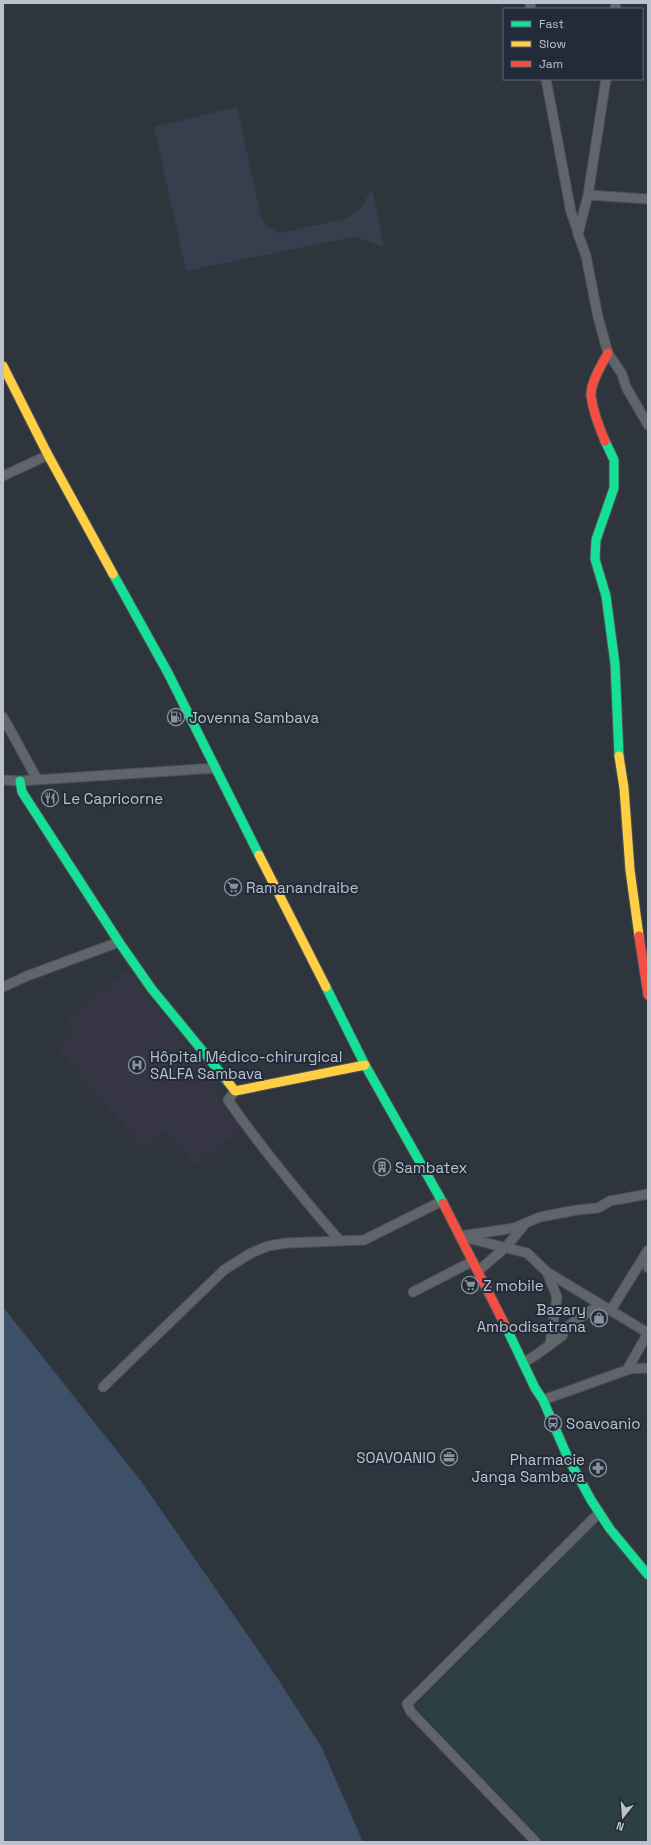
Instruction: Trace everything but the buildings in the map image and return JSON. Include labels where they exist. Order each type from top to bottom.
[{"type":"main road","points":[[608,353],[598,370],[591,395],[600,429],[614,460],[614,488],[596,540],[595,559],[606,596],[615,664],[618,747],[624,788],[630,870],[648,995]]},
{"type":"main road","points":[[3,366],[48,455],[138,618],[216,768],[365,1065],[442,1201],[543,1400],[581,1482],[599,1513],[617,1538],[648,1575]]},
{"type":"main road","points":[[20,781],[22,792],[118,942],[151,988],[235,1091],[365,1065]]},
{"type":"street","points":[[546,80],[572,212],[586,256],[598,317],[608,353],[622,374],[626,387],[648,425]]},
{"type":"street","points":[[578,234],[588,195],[606,80]]},
{"type":"street","points":[[588,195],[648,199]]},
{"type":"street","points":[[3,476],[48,455]]},
{"type":"street","points":[[3,717],[37,779]]},
{"type":"street","points":[[4,778],[20,781],[216,768]]},
{"type":"street","points":[[3,987],[27,976],[118,942]]},
{"type":"street","points":[[235,1091],[228,1100],[299,1194],[340,1241]]},
{"type":"street","points":[[460,1236],[514,1228],[540,1217],[577,1210],[598,1208],[610,1202],[648,1194]]},
{"type":"street","points":[[103,1387],[224,1270],[250,1254],[268,1246],[287,1243],[364,1240],[442,1201]]},
{"type":"street","points":[[478,1271],[506,1247],[525,1224]]},
{"type":"street","points":[[460,1236],[527,1253],[547,1272],[648,1333],[627,1370]]},
{"type":"street","points":[[611,1310],[647,1252]]},
{"type":"street","points":[[647,1252],[648,1268]]},
{"type":"street","points":[[413,1292],[473,1262]]},
{"type":"street","points":[[547,1272],[557,1297],[550,1344]]},
{"type":"street","points":[[523,1363],[536,1356],[562,1336],[565,1328],[593,1309],[611,1310]]},
{"type":"street","points":[[543,1400],[627,1370],[648,1368]]},
{"type":"street","points":[[536,1842],[411,1712],[407,1704],[599,1513]]},
{"type":"shaded area","points":[[237,107],[260,213],[265,225],[279,233],[346,219],[361,208],[372,189],[384,247],[354,237],[186,271],[154,127]]},
{"type":"shaded area","name":"Hôpital Médico-chirurgical SALFA Sambava","points":[[128,969],[215,1083],[217,1095],[242,1130],[195,1165],[167,1130],[143,1147],[56,1047],[74,1031],[65,1022]]},
{"type":"green space","points":[[596,1523],[648,1581],[648,1842],[545,1842],[416,1708],[417,1704]]},
{"type":"water","points":[[3,1307],[141,1481],[278,1679],[322,1748],[363,1842],[3,1842]]},
{"type":"traffic: fast","points":[[605,441],[614,460],[614,488],[596,540],[595,559],[606,596],[615,664],[619,756]]},
{"type":"traffic: fast","points":[[113,574],[168,673],[259,855]]},
{"type":"traffic: fast","points":[[20,781],[22,792],[119,942],[151,988],[228,1082]]},
{"type":"traffic: fast","points":[[326,987],[365,1065],[443,1203]]},
{"type":"traffic: fast","points":[[505,1325],[535,1388],[543,1400],[568,1458],[591,1500],[610,1529],[648,1575]]},
{"type":"traffic: slow","points":[[3,366],[48,455],[113,574]]},
{"type":"traffic: slow","points":[[619,756],[624,788],[630,870],[639,936]]},
{"type":"traffic: slow","points":[[259,855],[326,987]]},
{"type":"traffic: slow","points":[[228,1082],[235,1091],[365,1065]]},
{"type":"traffic: jam","points":[[605,441],[596,419],[591,391],[594,380],[608,353]]},
{"type":"traffic: jam","points":[[639,936],[648,995]]},
{"type":"traffic: jam","points":[[443,1203],[505,1325]]},
{"type":"place","name":"Jovenna Sambava","points":[[176,717]]},
{"type":"place","name":"Le Capricorne","points":[[50,798]]},
{"type":"place","name":"Ramanandraibe","points":[[233,887]]},
{"type":"place","name":"Hôpital Médico-chirurgical SALFA Sambava","points":[[137,1065]]},
{"type":"place","name":"Sambatex","points":[[382,1167]]},
{"type":"place","name":"Z mobile","points":[[470,1285]]},
{"type":"place","name":"Bazary Ambodisatrana","points":[[599,1318]]},
{"type":"place","name":"Soavoanio","points":[[553,1423]]},
{"type":"place","name":"SOAVOANIO","points":[[449,1457]]},
{"type":"place","name":"Pharmacie Janga Sambava","points":[[598,1468]]}]
